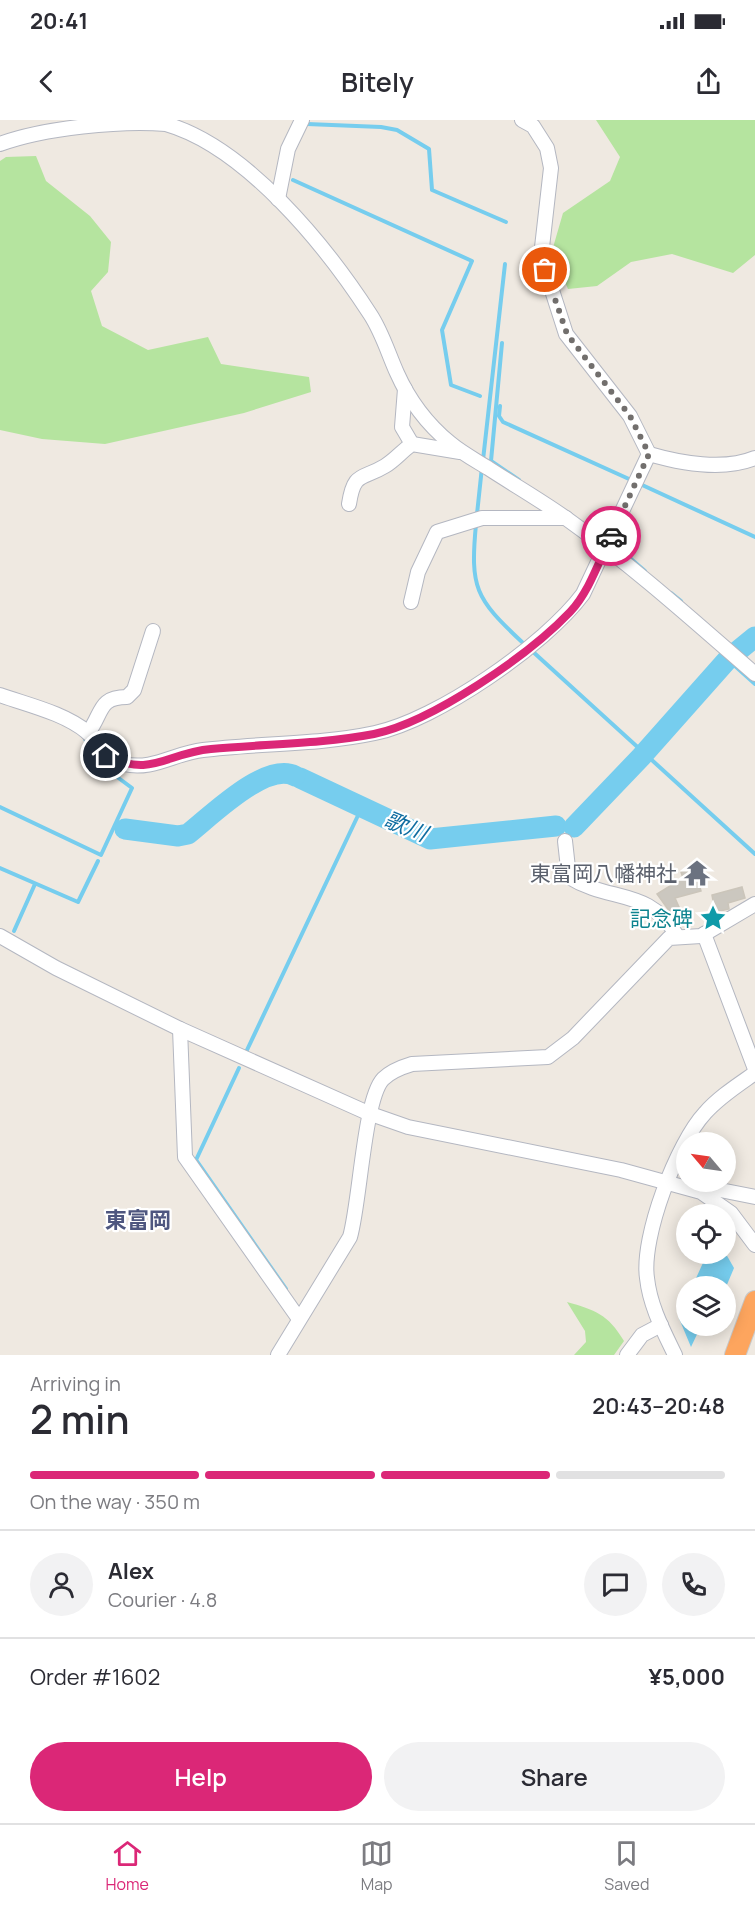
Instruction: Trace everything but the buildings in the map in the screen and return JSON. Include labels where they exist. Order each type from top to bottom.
[{"type":"highway","points":[[735,1355],[755,1300]]},
{"type":"street","points":[[278,199],[288,148],[302,120]]},
{"type":"street","points":[[522,120],[533,126],[547,148],[551,168],[541,256],[567,334],[630,416],[649,454],[678,463],[743,463],[755,458]]},
{"type":"street","points":[[0,144],[23,136],[99,122],[163,123],[188,132],[213,146],[278,199],[319,246],[371,316],[405,389],[430,423],[462,452],[566,518],[606,548],[755,674]]},
{"type":"street","points":[[405,389],[402,427],[412,444]]},
{"type":"street","points":[[349,504],[353,484],[359,476],[384,466],[412,444],[462,452]]},
{"type":"street","points":[[0,695],[45,710],[88,733],[106,756],[123,764],[150,766],[200,750],[374,734],[424,717],[468,691],[570,612],[583,594],[606,548],[649,454]]},
{"type":"street","points":[[411,602],[418,572],[437,532],[482,518],[566,518]]},
{"type":"street","points":[[88,733],[103,704],[114,697],[127,697],[134,690],[153,630]]},
{"type":"street","points":[[565,841],[569,877],[582,885],[643,902],[658,912],[676,936]]},
{"type":"street","points":[[278,1355],[350,1237],[356,1216],[368,1113],[383,1079],[400,1068],[433,1062],[548,1057],[573,1038],[669,938],[676,936],[685,938],[704,934],[755,904]]},
{"type":"street","points":[[675,1355],[650,1294],[646,1263],[651,1225],[689,1136],[704,1113],[755,1071],[704,934]]},
{"type":"street","points":[[0,936],[56,968],[180,1029],[368,1113],[408,1127],[621,1170],[701,1192],[717,1200],[731,1213],[755,1245]]},
{"type":"street","points":[[180,1029],[184,1157],[300,1319]]},
{"type":"street","points":[[668,1182],[755,1197]]},
{"type":"street","points":[[632,1353],[642,1335],[661,1325]]},
{"type":"green space","points":[[596,120],[755,120],[755,255],[733,273],[672,254],[631,262],[597,286],[568,289],[552,251],[563,213],[610,181],[620,157]]},
{"type":"green space","points":[[36,156],[46,181],[90,216],[111,242],[108,272],[91,291],[102,326],[148,350],[208,337],[221,364],[309,377],[311,392],[244,413],[105,444],[42,439],[0,430],[0,161],[6,157]]},
{"type":"green space","points":[[567,1302],[600,1314],[612,1325],[624,1341],[614,1355],[574,1355],[586,1342],[585,1331]]},
{"type":"water","points":[[702,1264],[732,1264],[734,1268],[731,1276],[697,1276]]},
{"type":"water","points":[[686,1336],[696,1336],[691,1347]]},
{"type":"waterway","points":[[307,124],[381,127],[397,130],[429,149],[432,190],[506,222]]},
{"type":"waterway","points":[[293,180],[472,261],[442,330],[451,385],[480,396]]},
{"type":"waterway","points":[[483,460],[505,264]]},
{"type":"waterway","points":[[502,343],[491,461],[519,480]]},
{"type":"waterway","points":[[500,406],[499,416],[503,422],[629,479]]},
{"type":"waterway","points":[[477,514],[482,467]]},
{"type":"waterway","points":[[640,484],[755,537]]},
{"type":"waterway","points":[[476,524],[474,563],[479,590],[494,614],[522,642]]},
{"type":"waterway","points":[[588,526],[602,536]]},
{"type":"waterway","points":[[616,546],[645,571]]},
{"type":"waterway","points":[[671,593],[681,601]]},
{"type":"waterway","name":"歌川","points":[[574,827],[641,757],[728,659],[755,637]]},
{"type":"waterway","name":"歌川","points":[[531,650],[755,854]]},
{"type":"waterway","points":[[735,666],[755,684]]},
{"type":"waterway","name":"歌川","points":[[0,807],[101,855],[132,788],[105,768],[85,739]]},
{"type":"waterway","name":"歌川","points":[[125,829],[178,836],[188,834],[254,783],[283,773],[295,776]]},
{"type":"waterway","name":"歌川","points":[[300,778],[430,839],[556,826]]},
{"type":"waterway","points":[[247,1050],[362,807]]},
{"type":"waterway","name":"歌川","points":[[0,868],[78,902],[98,861]]},
{"type":"waterway","points":[[14,931],[35,884]]},
{"type":"waterway","points":[[239,1068],[196,1160],[286,1289]]},
{"type":"way so far","points":[[545,270],[567,334],[630,416],[649,454],[611,536]]},
{"type":"place","name":"東富岡八幡神社","points":[[697,873]]},
{"type":"place","name":"記念碑","points":[[713,918]]},
{"type":"district","name":"東富岡","points":[[138,1220]]},
{"type":"route","points":[[106,756],[123,764],[150,766],[200,750],[374,734],[424,717],[468,691],[531,645],[570,612],[583,594],[611,536]]}]
